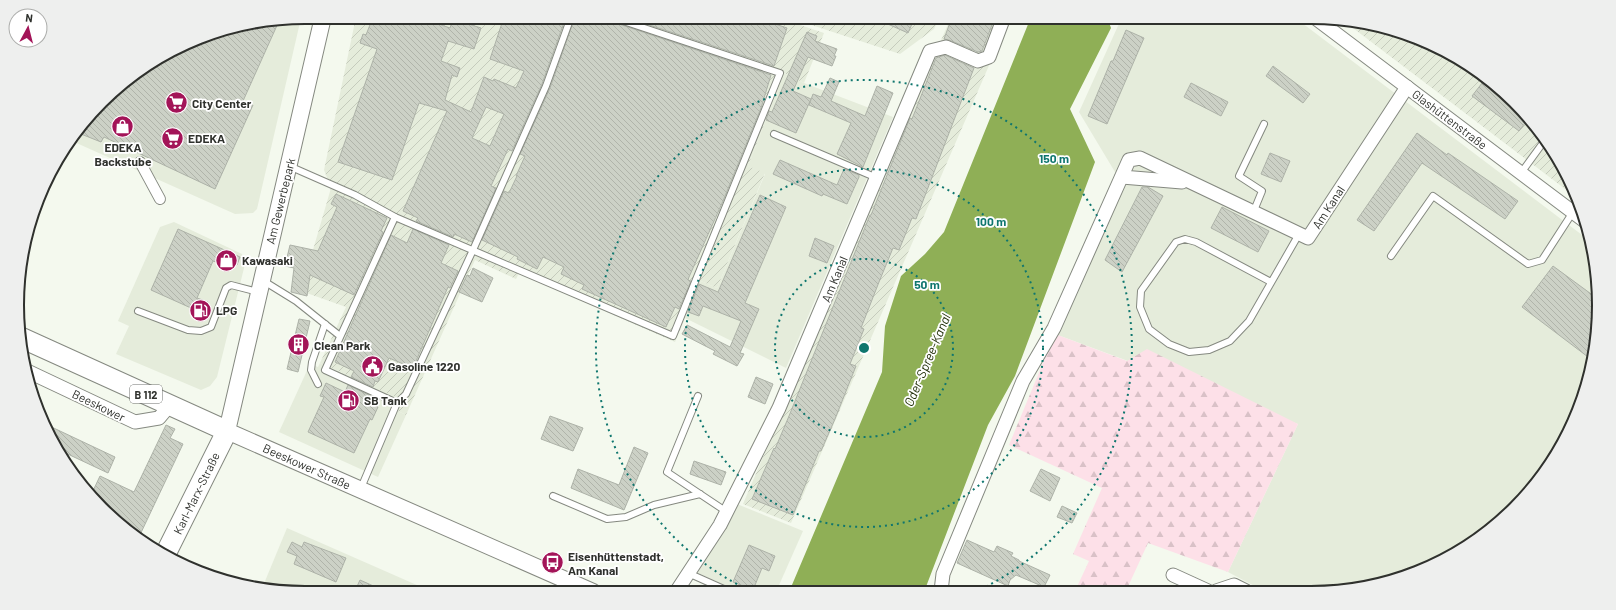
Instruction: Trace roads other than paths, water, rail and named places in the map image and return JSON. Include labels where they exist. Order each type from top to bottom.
[{"type":"main road","name":"Beeskower Straße","points":[[26,340],[227,431]]},
{"type":"main road","name":"Karl-Marx-Straße","points":[[168,550],[227,431]]},
{"type":"street","name":"Am Gewerbepark","points":[[227,431],[321,24]]},
{"type":"street","name":"Am Kanal","points":[[680,586],[720,525],[779,408],[930,51],[946,47],[978,61],[989,57],[1001,24]]},
{"type":"street","name":"Glashüttenstraße","points":[[1324,25],[1577,215]]},
{"type":"street","name":"Am Kanal","points":[[942,586],[943,574],[1023,381],[1054,328],[1129,160],[1140,158],[1308,238],[1407,87]]},
{"type":"street","points":[[140,162],[160,199]]},
{"type":"street","name":"Am Kanal","points":[[1122,177],[1190,183]]},
{"type":"street","name":"Beeskower","points":[[33,374],[135,422],[159,418],[170,405]]},
{"type":"street","name":"Beeskower Straße","points":[[227,431],[579,586]]},
{"type":"street","points":[[1173,575],[1197,586]]},
{"type":"lane","points":[[360,490],[397,403],[406,394],[473,250],[546,86],[568,24]]},
{"type":"lane","points":[[289,166],[355,195],[395,216],[673,336],[780,73],[632,24]]},
{"type":"lane","points":[[1253,213],[1262,191],[1239,176],[1264,124]]},
{"type":"lane","points":[[774,134],[877,178]]},
{"type":"lane","points":[[1521,173],[1542,145]]},
{"type":"lane","points":[[1391,256],[1433,196],[1528,264],[1542,260],[1573,212]]},
{"type":"lane","points":[[395,216],[325,370],[397,403]]},
{"type":"lane","points":[[1272,282],[1196,242],[1185,240],[1176,242],[1141,291],[1140,307],[1149,329],[1169,344],[1189,352],[1209,350],[1230,341],[1249,321],[1272,282],[1299,234]]},
{"type":"lane","points":[[138,310],[188,330],[201,331],[211,327],[226,288],[231,285],[260,286],[296,301],[340,336]]},
{"type":"lane","points":[[318,384],[311,370],[312,362],[325,324]]},
{"type":"lane","points":[[698,396],[667,472],[727,512]]},
{"type":"lane","points":[[553,496],[607,519],[626,517],[654,505],[700,494]]},
{"type":"lane","points":[[688,573],[717,586]]},
{"type":"water","name":"Oder-Spree-Kanal","points":[[1028,24],[1110,24],[1111,28],[1070,109],[1095,162],[1015,376],[988,425],[926,586],[792,586],[882,372],[885,326],[901,276],[925,254],[944,232]]},
{"type":"place","name":"City Center","points":[[176,103]]},
{"type":"place","name":"EDEKA Backstube","points":[[123,126]]},
{"type":"place","name":"EDEKA","points":[[173,138]]},
{"type":"place","name":"Kawasaki","points":[[227,260]]},
{"type":"place","name":"LPG","points":[[201,310]]},
{"type":"place","name":"Clean Park","points":[[299,345]]},
{"type":"place","name":"Gasoline 1220","points":[[373,366]]},
{"type":"place","name":"SB Tank","points":[[348,400]]},
{"type":"place","name":"Eisenhüttenstadt, Am Kanal","points":[[552,563]]}]
